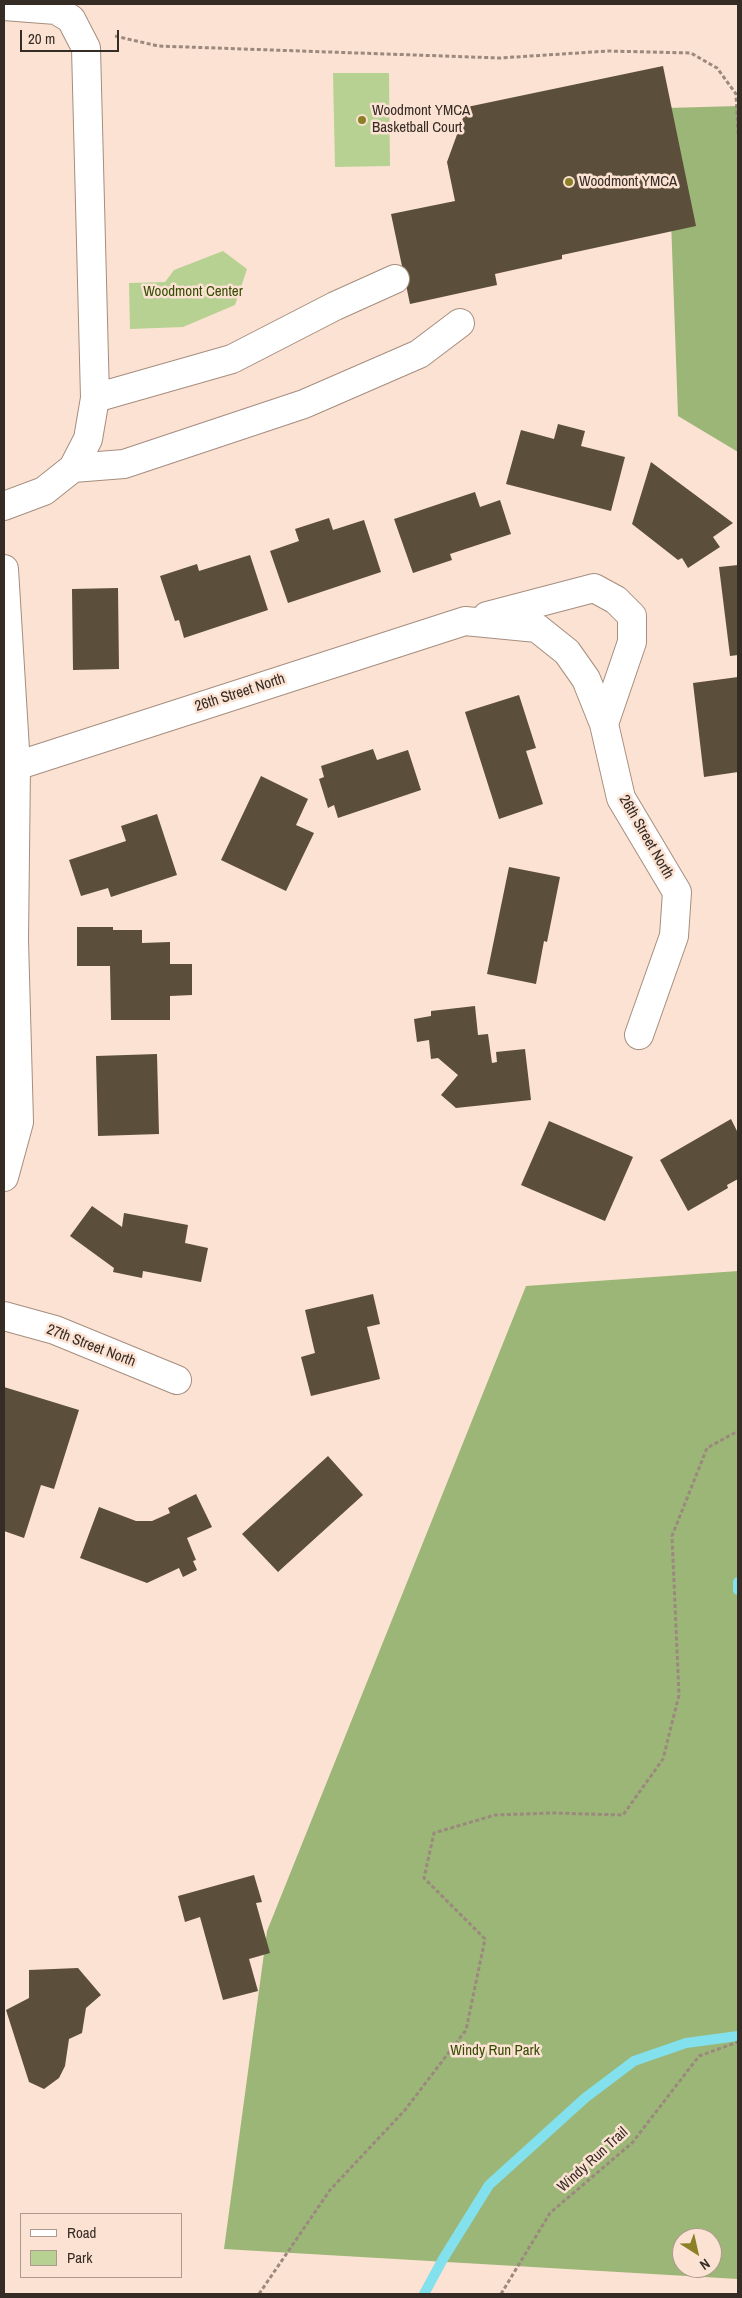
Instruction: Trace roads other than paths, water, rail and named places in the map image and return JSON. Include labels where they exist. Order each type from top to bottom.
[{"type":"street","points":[[4,6],[56,10],[71,19],[86,48],[95,398],[88,439],[73,468],[44,491],[4,506]]},
{"type":"street","points":[[95,398],[232,358],[335,306],[395,279]]},
{"type":"street","points":[[73,468],[124,464],[304,404],[419,354],[460,322]]},
{"type":"street","points":[[4,569],[19,1122],[4,1177]]},
{"type":"street","name":"26th Street North","points":[[10,762],[465,621],[594,588],[616,600],[632,616],[632,642],[604,724]]},
{"type":"street","name":"26th Street North","points":[[465,621],[537,628],[568,652],[582,672],[604,724],[620,798],[677,892],[674,936],[639,1035]]},
{"type":"street","name":"27th Street North","points":[[4,1316],[55,1330],[177,1380]]},
{"type":"waterway","points":[[738,1582],[738,1590]]},
{"type":"waterway","points":[[424,2294],[443,2259],[489,2185],[585,2098],[634,2061],[686,2043],[738,2036]]},
{"type":"place","name":"Woodmont YMCA Basketball Court","points":[[362,120]]},
{"type":"place","name":"Woodmont YMCA","points":[[569,182]]},
{"type":"park label","name":"Woodmont Center","points":[[193,292]]},
{"type":"park label","name":"Windy Run Park","points":[[495,2051]]}]
